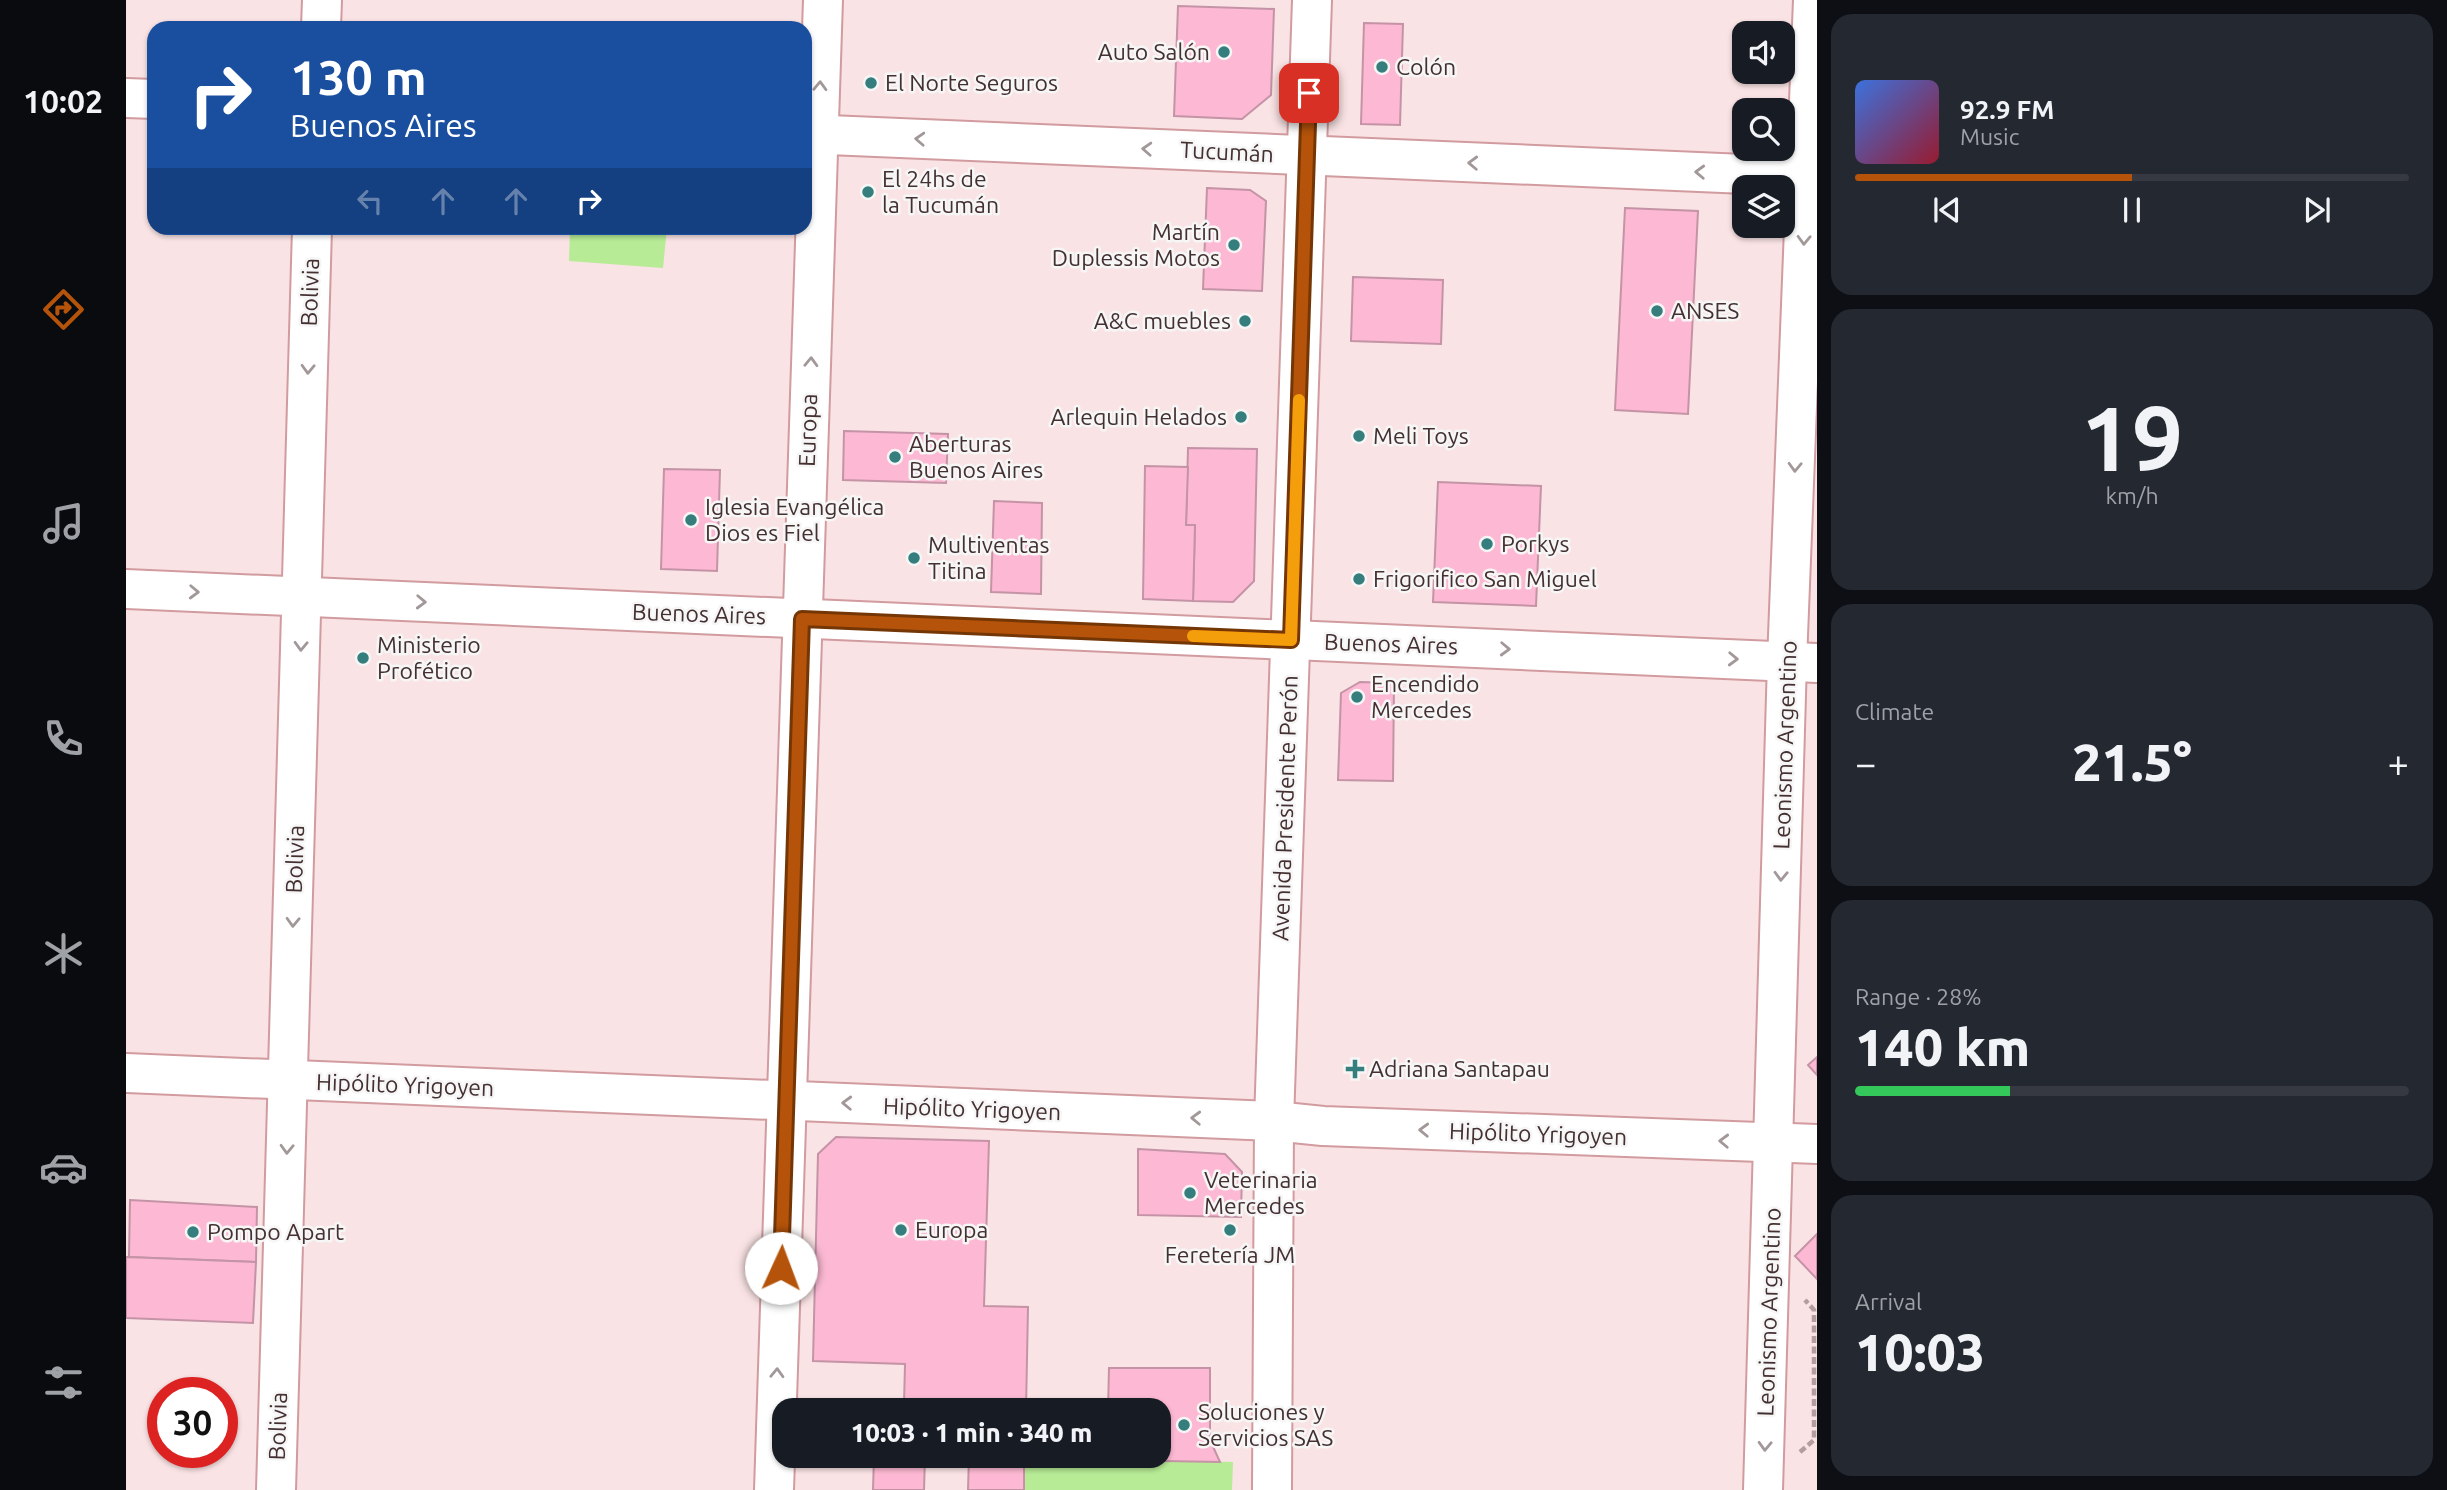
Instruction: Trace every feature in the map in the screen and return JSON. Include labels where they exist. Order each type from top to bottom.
[{"type":"street","points":[[321,21],[322,0]]},
{"type":"street","name":"Europa","points":[[812,134],[823,0]]},
{"type":"street","name":"Avenida Presidente Perón","points":[[1272,1490],[1274,1121],[1312,0]]},
{"type":"street","name":"Leonismo Argentino","points":[[1763,1490],[1774,1142],[1802,662],[1813,0]]},
{"type":"street","points":[[126,98],[147,99]]},
{"type":"street","name":"Tucumán","points":[[812,134],[1812,177]]},
{"type":"street","name":"Bolivia","points":[[276,1490],[312,235]]},
{"type":"street","name":"Europa","points":[[774,1490],[802,619],[810,235]]},
{"type":"street","name":"Buenos Aires","points":[[126,590],[1802,662]]},
{"type":"street","name":"Hipólito Yrigoyen","points":[[126,1073],[1274,1121],[1323,1126],[1817,1144]]},
{"type":"green space","points":[[570,235],[666,235],[663,268],[569,261]]},
{"type":"green space","points":[[1171,1461],[1233,1462],[1232,1490],[1024,1490],[1024,1468],[1171,1468]]},
{"type":"building","name":"Auto Salón","points":[[1178,6],[1274,9],[1271,95],[1242,119],[1174,116]]},
{"type":"building","name":"Colón","points":[[1364,23],[1403,24],[1400,125],[1361,124]]},
{"type":"building","name":"Martín Duplessis Motos","points":[[1207,188],[1250,190],[1266,201],[1262,291],[1203,289]]},
{"type":"building","name":"ANSES","points":[[1625,208],[1698,211],[1688,414],[1615,410]]},
{"type":"building","points":[[1353,277],[1443,280],[1441,344],[1351,341]]},
{"type":"building","name":"Aberturas Buenos Aires","points":[[844,431],[948,434],[946,483],[843,480]]},
{"type":"building","points":[[1188,448],[1257,449],[1254,581],[1233,602],[1193,601],[1195,525],[1186,525]]},
{"type":"building","points":[[1145,466],[1188,467],[1186,525],[1195,525],[1193,601],[1143,599]]},
{"type":"building","name":"Iglesia Evangélica Dios es Fiel","points":[[664,469],[720,470],[717,571],[661,569]]},
{"type":"building","name":"Porkys","points":[[1438,482],[1541,486],[1536,606],[1433,602]]},
{"type":"building","points":[[994,501],[1042,503],[1041,594],[991,592]]},
{"type":"building","points":[[1360,682],[1394,683],[1393,781],[1338,780],[1341,693]]},
{"type":"building","points":[[1817,1057],[1817,1075],[1808,1065]]},
{"type":"building","name":"Europa","points":[[836,1137],[989,1141],[984,1306],[1028,1307],[1026,1398],[904,1398],[905,1364],[813,1361],[818,1154]]},
{"type":"building","name":"Veterinaria Mercedes","points":[[1138,1149],[1225,1154],[1242,1172],[1241,1217],[1138,1215]]},
{"type":"building","name":"Pompo Apart","points":[[130,1200],[257,1207],[256,1262],[129,1257]]},
{"type":"building","points":[[1817,1234],[1817,1279],[1795,1256]]},
{"type":"building","points":[[126,1257],[256,1262],[253,1323],[126,1318]]},
{"type":"building","name":"Soluciones y Servicios SAS","points":[[1109,1368],[1210,1368],[1210,1440],[1220,1462],[1171,1461],[1171,1398],[1108,1398]]},
{"type":"building","points":[[874,1468],[925,1468],[924,1490],[873,1490]]},
{"type":"building","points":[[969,1468],[1024,1468],[1024,1490],[968,1490]]},
{"type":"slow traffic","points":[[1193,636],[1291,640],[1299,400]]},
{"type":"place","name":"Auto Salón","points":[[1224,52]]},
{"type":"place","name":"Colón","points":[[1382,67]]},
{"type":"place","name":"El Norte Seguros","points":[[871,83]]},
{"type":"place","name":"El 24hs de la Tucumán","points":[[868,192]]},
{"type":"place","name":"Martín Duplessis Motos","points":[[1234,245]]},
{"type":"place","name":"ANSES","points":[[1657,311]]},
{"type":"place","name":"A&C muebles","points":[[1245,321]]},
{"type":"place","name":"Arlequin Helados","points":[[1241,417]]},
{"type":"place","name":"Meli Toys","points":[[1359,436]]},
{"type":"place","name":"Aberturas Buenos Aires","points":[[895,457]]},
{"type":"place","name":"Iglesia Evangélica Dios es Fiel","points":[[691,520]]},
{"type":"place","name":"Porkys","points":[[1487,544]]},
{"type":"place","name":"Multiventas Titina","points":[[914,558]]},
{"type":"place","name":"Frigorifico San Miguel","points":[[1359,579]]},
{"type":"place","name":"Ministerio Profético","points":[[363,658]]},
{"type":"place","name":"Encendido Mercedes","points":[[1357,697]]},
{"type":"place","name":"Adriana Santapau","points":[[1355,1069]]},
{"type":"place","name":"Veterinaria Mercedes","points":[[1190,1193]]},
{"type":"place","name":"Europa","points":[[901,1230]]},
{"type":"place","name":"Feretería JM","points":[[1230,1230]]},
{"type":"place","name":"Pompo Apart","points":[[193,1232]]},
{"type":"place","name":"Soluciones y Servicios SAS","points":[[1184,1425]]},
{"type":"route","points":[[781,1268],[802,619],[1291,640],[1309,93]]}]
